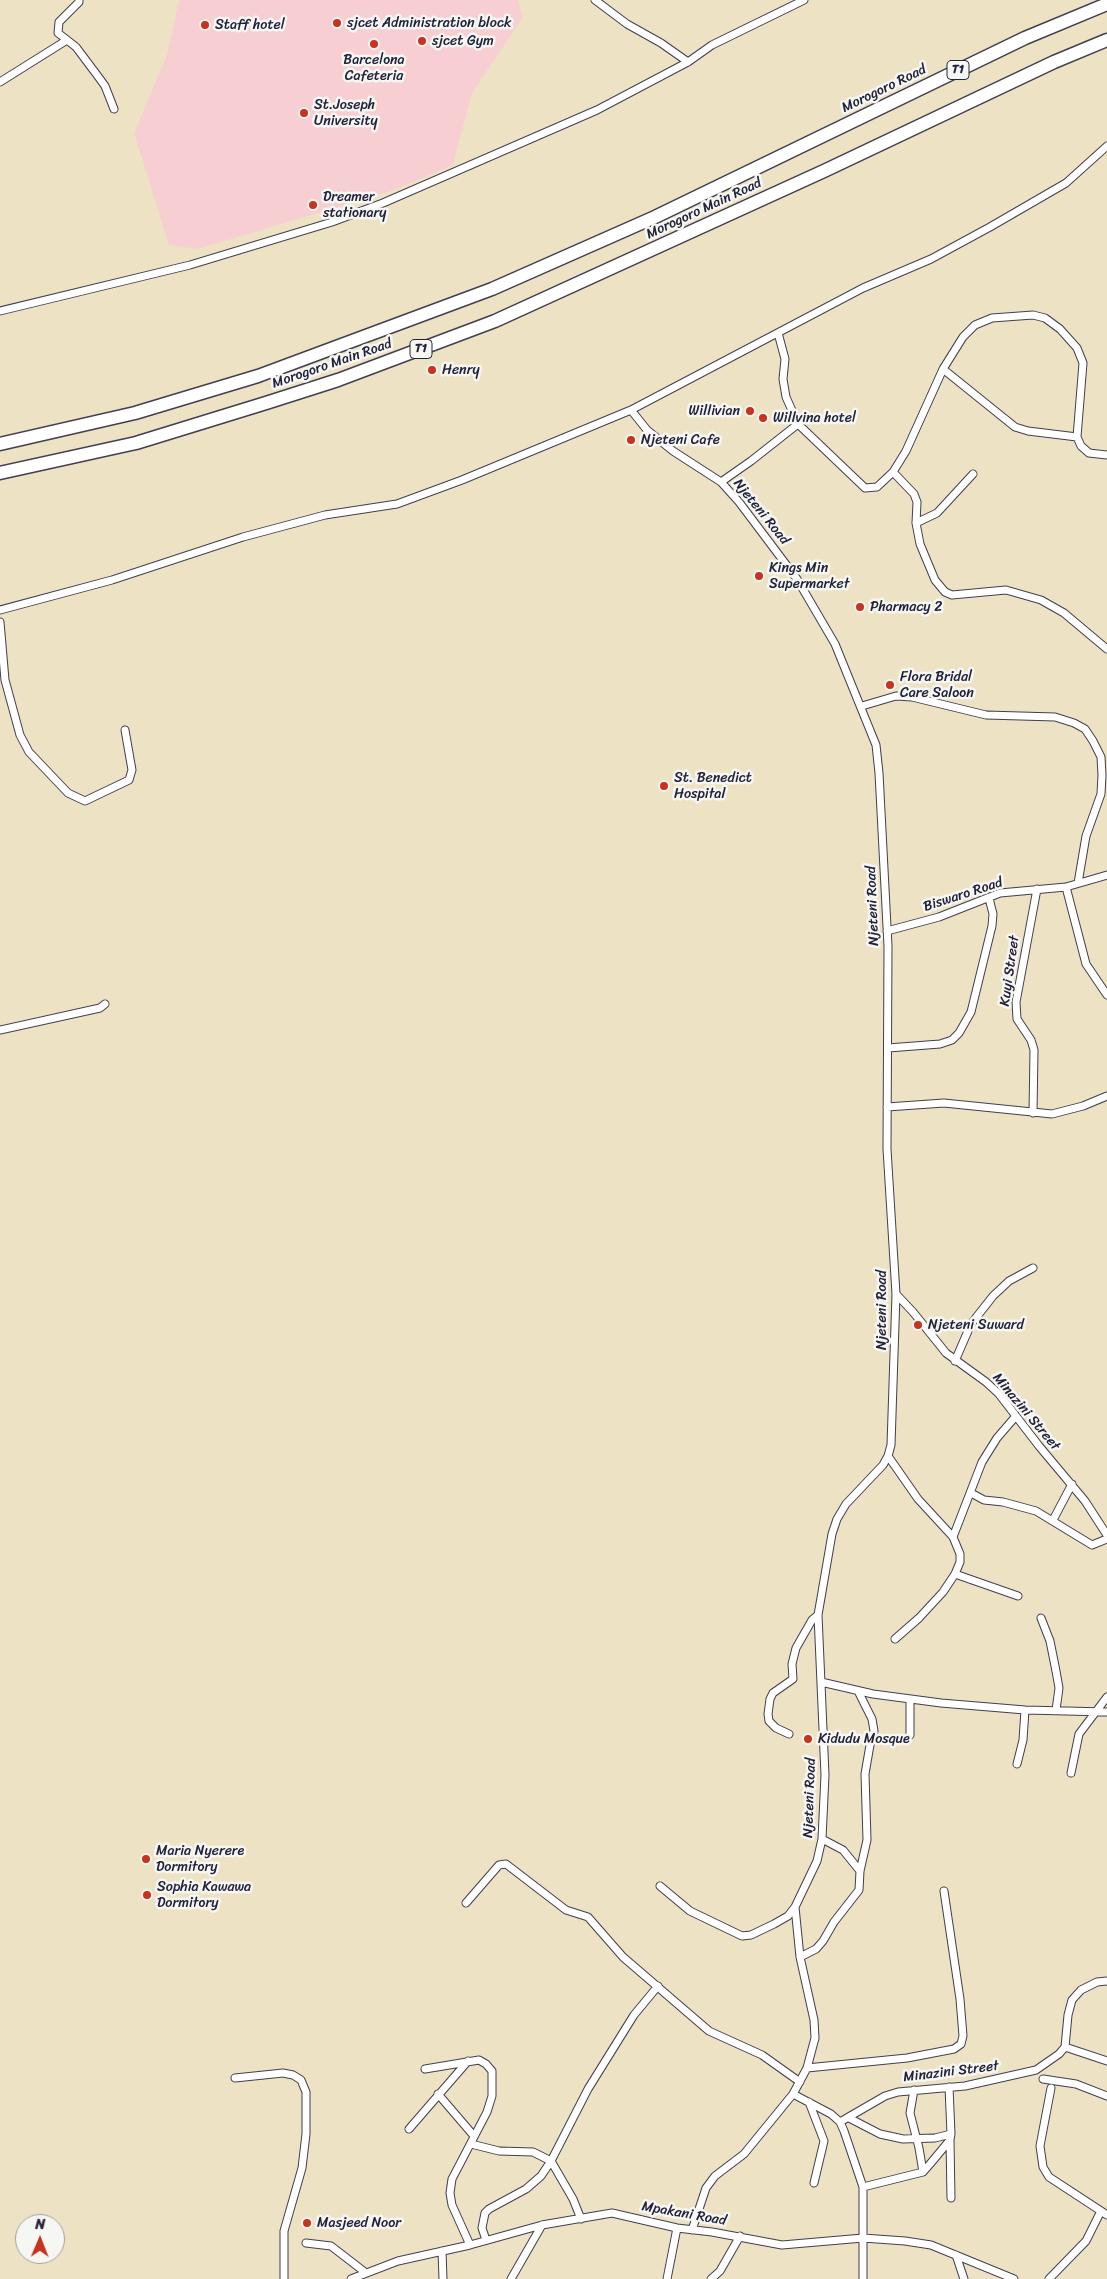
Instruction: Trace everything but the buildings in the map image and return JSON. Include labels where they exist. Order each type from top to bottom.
[{"type":"highway","name":"Morogoro Road","points":[[811,140],[1025,38],[1107,4]]},
{"type":"highway","name":"Morogoro Main Road","points":[[0,474],[136,443],[338,380],[495,321],[824,171],[1054,62],[1107,40]]},
{"type":"highway","name":"Morogoro Main Road","points":[[0,444],[135,413],[258,376],[492,289],[646,221],[811,140]]},
{"type":"street","points":[[79,0],[59,22],[59,35],[76,47],[105,86],[114,109]]},
{"type":"street","points":[[595,0],[627,24],[661,43],[688,62]]},
{"type":"street","points":[[0,311],[190,265],[332,222],[383,203],[575,120],[688,62],[712,45],[804,0]]},
{"type":"street","points":[[0,82],[67,40]]},
{"type":"street","points":[[0,610],[112,580],[243,537],[316,518],[397,504],[462,480],[632,410],[863,288],[931,259],[990,227],[1066,182],[1107,146]]},
{"type":"street","points":[[778,332],[785,358],[782,379],[786,397],[798,424],[865,488],[876,487],[892,472],[906,450],[943,369],[963,337],[975,324],[992,318],[1034,314],[1045,318],[1060,329],[1077,348],[1083,362],[1077,437],[1089,453],[1107,455]]},
{"type":"street","points":[[943,369],[1016,427],[1028,431],[1077,437]]},
{"type":"street","name":"Njeteni Road","points":[[632,410],[647,430],[660,441],[721,482],[739,502],[797,579],[835,644],[862,706],[876,745],[879,772],[887,931],[888,1048],[886,1149],[896,1294],[893,1402],[888,1456],[883,1465],[846,1504],[837,1519],[832,1534],[818,1615],[825,1775],[822,1838],[817,1861],[795,1907]]},
{"type":"street","points":[[721,482],[798,424]]},
{"type":"street","points":[[892,472],[914,494],[917,502],[916,523],[920,544],[935,580],[945,592],[952,595],[1006,590],[1041,600],[1064,614],[1107,649]]},
{"type":"street","points":[[916,523],[937,513],[973,474]]},
{"type":"street","points":[[0,622],[5,680],[20,736],[29,752],[68,793],[85,801],[129,780],[132,770],[125,730]]},
{"type":"street","points":[[862,706],[896,696],[912,697],[986,715],[1055,717],[1085,729],[1094,741],[1101,757],[1102,774],[1101,794],[1086,836],[1078,883]]},
{"type":"street","name":"Biswaro Road","points":[[887,931],[939,917],[1000,893],[1066,887],[1107,875]]},
{"type":"street","points":[[1066,887],[1086,964],[1107,995]]},
{"type":"street","name":"Kuyi Street","points":[[1033,1113],[1034,1050],[1031,1040],[1017,1019],[1016,1002],[1037,889]]},
{"type":"street","points":[[888,1048],[940,1044],[952,1040],[960,1032],[971,1012],[992,926],[993,914],[989,898]]},
{"type":"street","points":[[0,1030],[100,1008],[105,1004]]},
{"type":"street","points":[[887,1107],[944,1104],[1052,1114],[1082,1106],[1107,1096]]},
{"type":"street","points":[[955,1361],[968,1331],[993,1296],[1009,1281],[1033,1268]]},
{"type":"street","name":"Minazini Street","points":[[896,1294],[955,1361],[986,1382],[1016,1416],[1072,1484],[1107,1535]]},
{"type":"street","points":[[953,1537],[982,1462],[996,1438],[1016,1416]]},
{"type":"street","points":[[888,1456],[918,1499],[953,1537],[960,1554],[960,1562],[955,1574],[934,1604],[895,1640]]},
{"type":"street","points":[[1053,1520],[1072,1484]]},
{"type":"street","points":[[971,1493],[984,1500],[1020,1506],[1053,1520],[1092,1545],[1107,1539]]},
{"type":"street","points":[[955,1574],[1018,1596]]},
{"type":"street","points":[[789,1734],[776,1728],[769,1721],[770,1698],[773,1693],[793,1679],[792,1664],[796,1648],[812,1620],[818,1615]]},
{"type":"street","points":[[1041,1618],[1050,1641],[1059,1688],[1056,1710]]},
{"type":"street","points":[[821,1682],[858,1691],[910,1699],[1024,1710],[1107,1712]]},
{"type":"street","points":[[800,1957],[816,1948],[823,1941],[860,1886],[860,1870],[867,1840],[865,1774],[874,1731],[872,1719],[858,1691]]},
{"type":"street","points":[[1072,1773],[1079,1734],[1107,1696]]},
{"type":"street","points":[[910,1699],[910,1735]]},
{"type":"street","points":[[1017,1764],[1022,1746],[1024,1710]]},
{"type":"street","points":[[822,1838],[843,1850],[860,1870]]},
{"type":"street","points":[[466,1903],[499,1865],[506,1864],[566,1910],[588,1917],[623,1957],[708,2031],[762,2055],[800,2082]]},
{"type":"street","points":[[660,1886],[690,1911],[742,1936],[751,1935],[774,1924],[788,1916],[795,1907]]},
{"type":"street","points":[[807,2068],[907,2058],[954,2049],[960,2044],[963,2036],[960,1999],[944,1891]]},
{"type":"street","points":[[692,2230],[706,2188],[715,2176],[744,2154],[793,2094],[807,2068],[815,2038],[814,2020],[800,1957],[795,1907]]},
{"type":"street","points":[[1107,1981],[1097,1982],[1081,1990],[1072,2000],[1065,2047],[1107,2061]]},
{"type":"street","points":[[486,2240],[482,2228],[485,2213],[534,2184],[551,2161],[588,2089],[634,2015],[658,1986]]},
{"type":"street","name":"Minazini Street","points":[[840,2122],[885,2096],[898,2092],[1003,2079],[1036,2070],[1059,2054],[1065,2047]]},
{"type":"street","points":[[425,2069],[479,2060],[492,2071],[494,2082],[487,2112],[452,2179],[450,2193],[452,2205],[470,2246]]},
{"type":"street","points":[[409,2129],[468,2061]]},
{"type":"street","points":[[235,2078],[283,2073],[294,2074],[301,2080],[306,2092],[306,2134],[302,2168],[284,2231],[284,2279]]},
{"type":"street","points":[[1043,2079],[1076,2084],[1107,2096]]},
{"type":"street","points":[[949,2087],[951,2198]]},
{"type":"street","points":[[1049,2279],[1086,2241],[1104,2213],[1049,2177],[1043,2167],[1040,2146],[1051,2088]]},
{"type":"street","points":[[914,2090],[910,2113],[923,2172]]},
{"type":"street","points":[[438,2094],[473,2140],[499,2151],[533,2152],[551,2161],[582,2219]]},
{"type":"street","points":[[793,2094],[831,2114],[840,2122],[863,2187],[863,2279]]},
{"type":"street","points":[[809,2102],[824,2141],[814,2183]]},
{"type":"street","points":[[849,2118],[880,2134],[903,2139],[950,2138]]},
{"type":"street","points":[[863,2187],[923,2172],[950,2138]]},
{"type":"street","name":"Mpakani Road","points":[[351,2279],[398,2260],[470,2246],[542,2225],[612,2213],[677,2228],[740,2236],[782,2245],[863,2238],[931,2245],[1014,2279]]},
{"type":"street","points":[[510,2279],[542,2225]]},
{"type":"street","points":[[667,2279],[677,2228]]},
{"type":"street","points":[[711,2279],[720,2271],[740,2236]]},
{"type":"street","points":[[306,2243],[331,2246],[366,2273]]},
{"type":"street","points":[[442,2251],[443,2279]]},
{"type":"street","points":[[956,2255],[964,2279]]},
{"type":"shaded area","name":"St.Joseph University","points":[[179,0],[518,0],[523,17],[472,93],[453,165],[394,190],[198,249],[169,245],[134,133],[167,55]]},
{"type":"place","name":"sjcet Administration block","points":[[337,23]]},
{"type":"place","name":"Staff hotel","points":[[205,25]]},
{"type":"place","name":"sjcet Gym","points":[[422,41]]},
{"type":"place","name":"Barcelona Cafeteria","points":[[374,44]]},
{"type":"place","name":"St.Joseph University","points":[[304,113]]},
{"type":"place","name":"Dreamer stationary","points":[[313,205]]},
{"type":"place","name":"Henry","points":[[432,370]]},
{"type":"place","name":"Willivian","points":[[750,411]]},
{"type":"place","name":"Willvina hotel","points":[[763,418]]},
{"type":"place","name":"Njeteni Cafe","points":[[631,440]]},
{"type":"place","name":"Kings Min Supermarket","points":[[759,576]]},
{"type":"place","name":"Pharmacy 2","points":[[860,607]]},
{"type":"place","name":"Flora Bridal Care Saloon","points":[[890,685]]},
{"type":"place","name":"St. Benedict Hospital","points":[[664,786]]},
{"type":"place","name":"Njeteni Suward","points":[[918,1325]]},
{"type":"place","name":"Kidudu Mosque","points":[[808,1739]]},
{"type":"place","name":"Maria Nyerere Dormitory","points":[[146,1859]]},
{"type":"place","name":"Sophia Kawawa Dormitory","points":[[147,1895]]},
{"type":"place","name":"Masjeed Noor","points":[[307,2223]]}]
